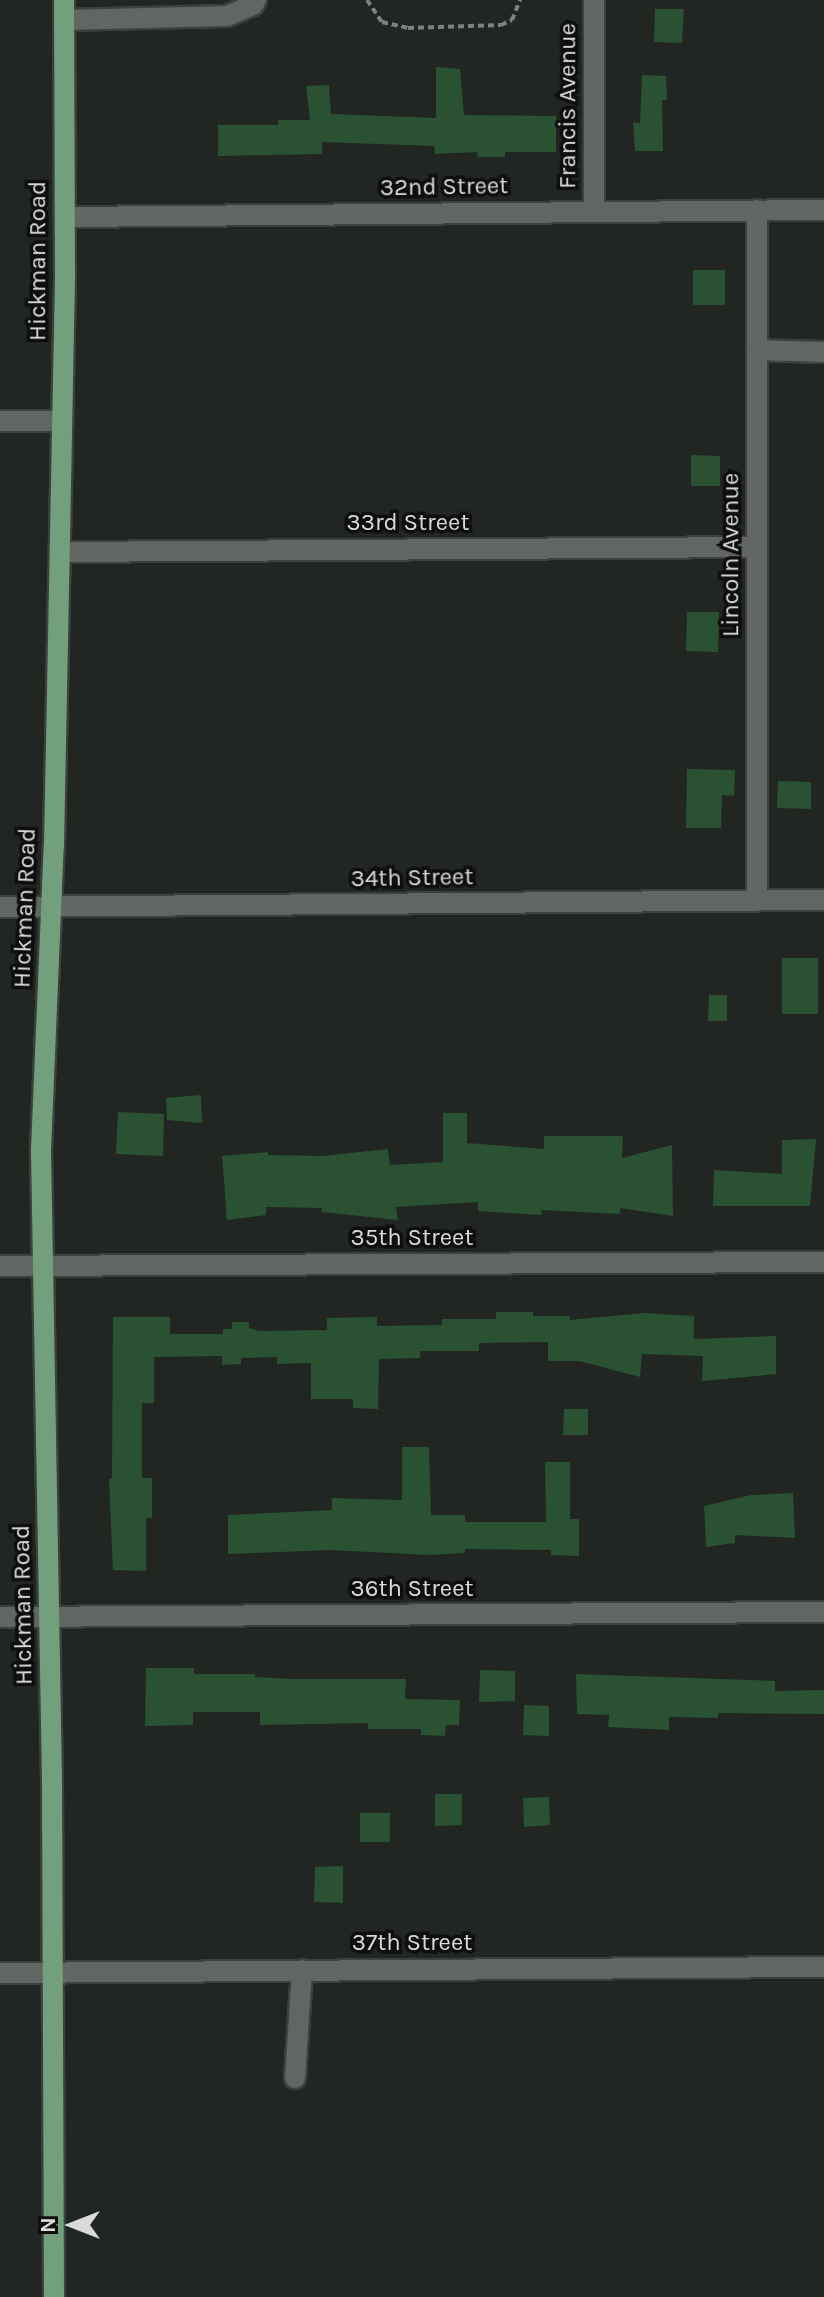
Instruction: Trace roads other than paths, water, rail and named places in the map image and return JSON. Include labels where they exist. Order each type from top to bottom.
[{"type":"main road","name":"Hickman Road","points":[[54,2297],[49,1617],[41,1150],[60,552],[65,217],[64,10]]},
{"type":"street","points":[[64,10],[215,8],[227,16],[253,5],[256,0]]},
{"type":"street","name":"Francis Avenue","points":[[594,0],[594,212]]},
{"type":"street","name":"Lincoln Avenue","points":[[757,210],[757,900]]},
{"type":"street","name":"32nd Street","points":[[65,217],[824,210]]},
{"type":"street","points":[[757,350],[824,352]]},
{"type":"street","points":[[0,421],[62,421]]},
{"type":"street","name":"33rd Street","points":[[60,552],[757,547]]},
{"type":"street","name":"34th Street","points":[[0,907],[824,900]]},
{"type":"street","name":"35th Street","points":[[0,1266],[824,1262]]},
{"type":"street","name":"36th Street","points":[[0,1617],[824,1612]]},
{"type":"street","name":"37th Street","points":[[0,1973],[824,1967]]},
{"type":"street","points":[[295,2078],[302,1970]]}]
